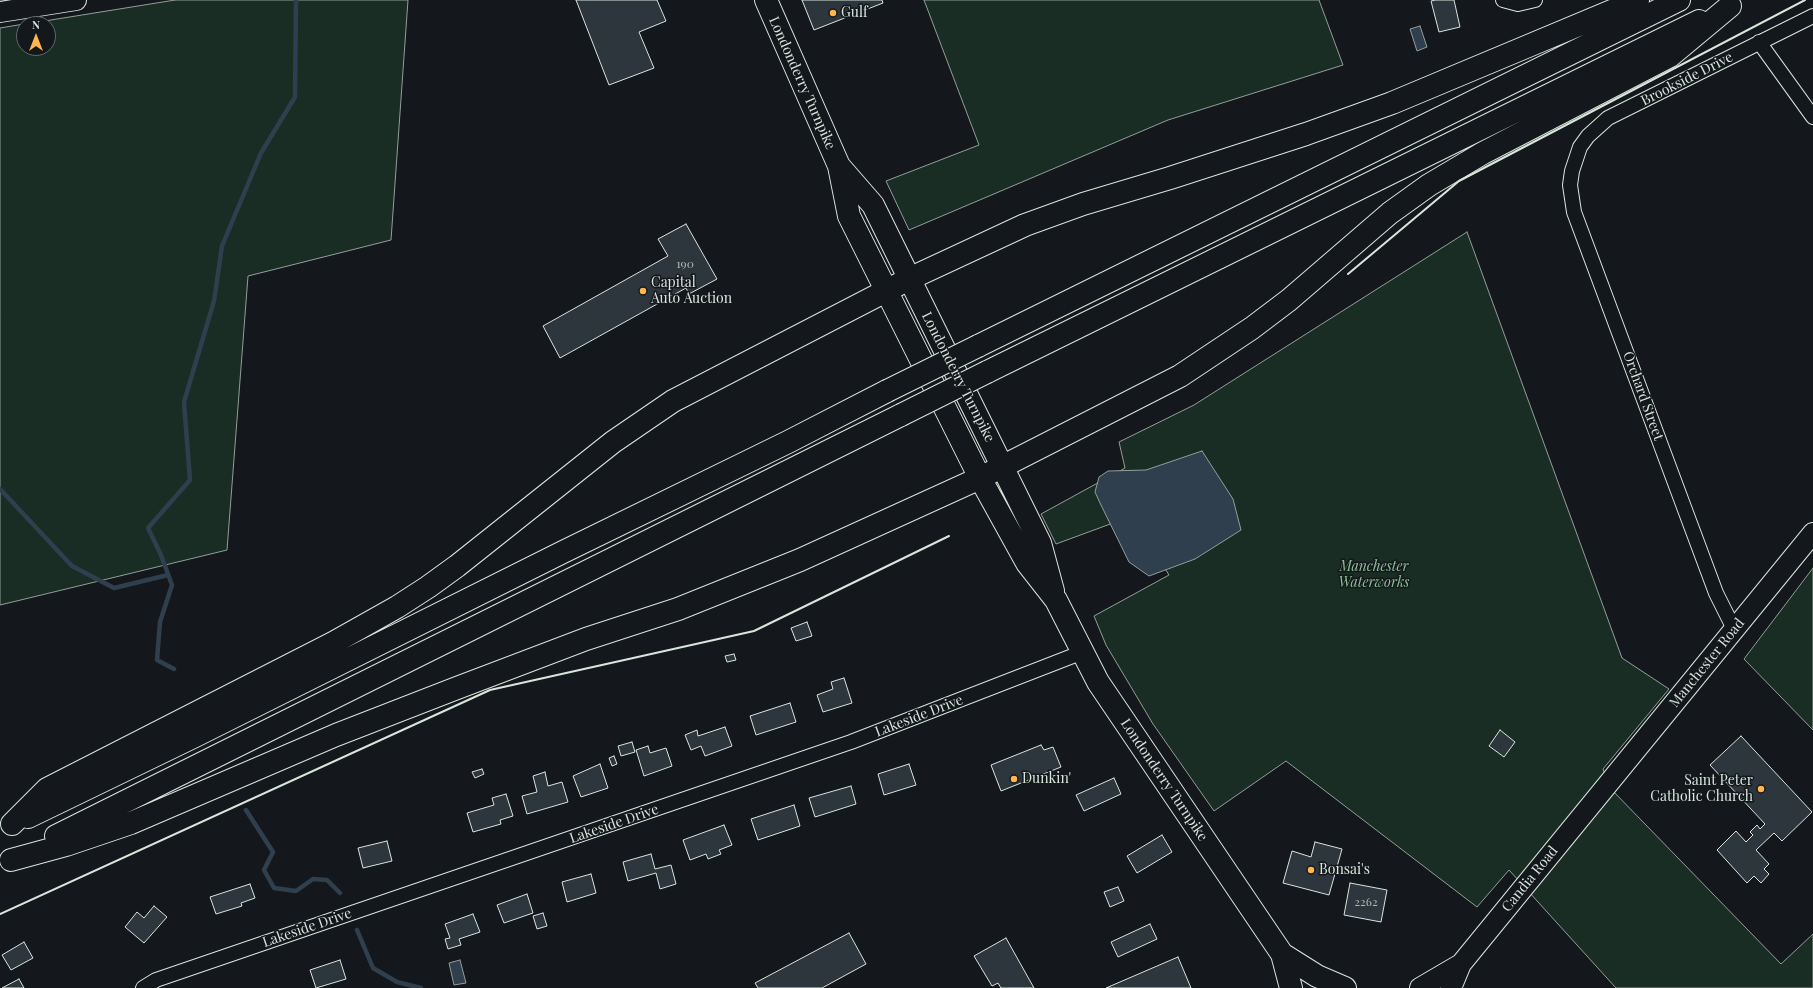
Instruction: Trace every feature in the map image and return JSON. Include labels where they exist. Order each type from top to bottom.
[{"type":"main road","points":[[0,12],[76,0]]},
{"type":"main road","name":"Londonderry Turnpike","points":[[766,0],[839,166],[850,216],[980,478],[1027,563],[1056,600],[1098,682],[1282,954],[1291,988]]},
{"type":"main road","points":[[6,828],[47,790],[333,642],[397,607],[458,566],[613,442],[673,401],[909,279],[1025,225],[1083,204],[1170,178],[1306,134],[1392,103],[1638,0]]},
{"type":"main road","points":[[6,828],[1679,0]]},
{"type":"main road","points":[[5,863],[987,372],[1736,3]]},
{"type":"main road","points":[[5,863],[66,845],[131,823],[336,735],[586,639],[678,609],[800,560],[980,478],[1186,372],[1252,328],[1288,300],[1390,213],[1428,185],[1483,153],[1670,56],[1736,3]]},
{"type":"main road","name":"Londonderry Turnpike","points":[[839,166],[873,205],[1040,543],[1056,600]]},
{"type":"main road","name":"Manchester Road","points":[[1600,793],[1813,533]]},
{"type":"main road","name":"Candia Road","points":[[1452,988],[1461,964],[1600,793]]},
{"type":"main road","name":"Londonderry Turnpike","points":[[1282,954],[1317,976],[1345,988]]},
{"type":"main road","name":"Candia Road","points":[[1420,988],[1461,964]]},
{"type":"street","points":[[1507,1],[1518,4],[1535,0]]},
{"type":"street","name":"Brookside Drive","points":[[1575,159],[1588,136],[1608,118],[1813,16]]},
{"type":"street","points":[[1759,42],[1813,117]]},
{"type":"street","name":"Orchard Street","points":[[1575,159],[1570,185],[1574,212],[1716,593],[1734,629]]},
{"type":"street","name":"Lakeside Drive","points":[[143,988],[163,977],[851,742],[1083,652]]},
{"type":"green space","points":[[175,0],[408,0],[391,240],[248,276],[227,550],[0,605],[0,28],[16,25],[16,56],[56,56],[56,19]]},
{"type":"green space","points":[[924,0],[1319,0],[1343,65],[1168,120],[909,230],[886,181],[979,145]]},
{"type":"green space","name":"Manchester Waterworks","points":[[1467,232],[1622,658],[1669,689],[1603,769],[1610,788],[1781,964],[1813,934],[1813,988],[1616,988],[1509,870],[1477,907],[1286,761],[1214,811],[1153,724],[1106,645],[1094,616],[1169,575],[1132,516],[1056,544],[1041,514],[1125,468],[1119,442],[1194,405]]},
{"type":"green space","points":[[1813,568],[1813,730],[1744,659]]},
{"type":"water","points":[[1420,26],[1427,47],[1417,51],[1410,29]]},
{"type":"water","points":[[1202,451],[1233,499],[1241,530],[1195,559],[1149,576],[1129,562],[1095,492],[1099,477],[1108,471],[1146,470]]},
{"type":"water","points":[[460,960],[466,983],[454,985],[449,963]]},
{"type":"building","points":[[576,0],[657,0],[666,21],[639,32],[654,68],[609,85]]},
{"type":"building","name":"Gulf","points":[[802,0],[882,0],[883,3],[814,30]]},
{"type":"building","points":[[1454,0],[1460,27],[1439,32],[1431,1]]},
{"type":"building","name":"Capital Auto Auction","points":[[686,224],[717,279],[689,294],[686,288],[560,358],[543,326],[668,256],[658,239]]},
{"type":"building","points":[[807,622],[812,636],[796,641],[791,628]]},
{"type":"building","points":[[734,654],[736,660],[727,662],[725,656]]},
{"type":"building","points":[[844,678],[852,703],[823,712],[817,695],[833,689],[831,682]]},
{"type":"building","points":[[790,703],[796,722],[756,735],[750,716]]},
{"type":"building","points":[[725,727],[732,746],[705,756],[701,746],[691,750],[685,735],[697,730],[698,736]]},
{"type":"building","points":[[1500,730],[1515,742],[1504,757],[1489,746]]},
{"type":"building","name":"Saint Peter Catholic Church","points":[[1741,736],[1812,812],[1782,841],[1774,833],[1756,850],[1769,864],[1764,869],[1769,874],[1761,883],[1754,876],[1747,883],[1717,850],[1736,831],[1746,842],[1753,835],[1750,832],[1757,825],[1760,829],[1765,824],[1710,765]]},
{"type":"building","points":[[632,742],[635,752],[621,756],[618,746]]},
{"type":"building","name":"Dunkin'","points":[[1041,745],[1044,750],[1053,747],[1061,767],[1001,791],[991,765]]},
{"type":"building","points":[[648,746],[650,753],[666,748],[672,766],[644,776],[636,750]]},
{"type":"building","points":[[614,756],[617,764],[612,766],[609,758]]},
{"type":"building","points":[[600,764],[608,788],[581,797],[573,776]]},
{"type":"building","points":[[909,764],[916,785],[884,795],[878,774]]},
{"type":"building","points":[[482,769],[484,774],[475,778],[472,772]]},
{"type":"building","points":[[545,772],[548,786],[562,782],[568,802],[527,814],[522,796],[537,792],[533,776]]},
{"type":"building","points":[[1114,778],[1121,794],[1084,811],[1076,795]]},
{"type":"building","points":[[851,786],[856,804],[815,817],[809,798]]},
{"type":"building","points":[[506,794],[513,816],[500,820],[501,824],[473,832],[467,813],[494,805],[492,798]]},
{"type":"building","points":[[794,805],[800,826],[758,840],[751,819]]},
{"type":"building","points":[[724,825],[732,845],[719,850],[721,854],[708,859],[706,854],[690,860],[683,840]]},
{"type":"building","points":[[1162,835],[1172,852],[1137,873],[1127,856]]},
{"type":"building","points":[[387,841],[392,861],[363,868],[358,848]]},
{"type":"building","name":"Bonsai's","points":[[1315,842],[1342,849],[1329,895],[1283,883],[1292,851],[1311,857]]},
{"type":"building","points":[[651,854],[655,869],[671,865],[676,884],[660,889],[656,873],[628,881],[623,862]]},
{"type":"building","points":[[591,874],[596,893],[567,902],[562,882]]},
{"type":"building","points":[[1350,883],[1387,890],[1381,922],[1344,915]]},
{"type":"building","points":[[250,884],[255,898],[241,903],[242,906],[216,914],[210,897]]},
{"type":"building","points":[[1118,887],[1124,901],[1110,907],[1104,892]]},
{"type":"building","points":[[527,894],[533,913],[504,923],[497,905]]},
{"type":"building","points":[[154,906],[167,917],[144,943],[125,927],[137,912],[144,918]]},
{"type":"building","points":[[543,913],[547,926],[537,929],[533,916]]},
{"type":"building","points":[[473,914],[480,932],[459,939],[461,945],[448,949],[445,939],[450,938],[445,924]]},
{"type":"building","points":[[1150,924],[1157,939],[1118,957],[1111,942]]},
{"type":"building","points":[[849,933],[866,964],[822,988],[758,988],[755,983]]},
{"type":"building","points":[[1006,938],[1034,988],[1001,988],[998,983],[992,986],[974,956]]},
{"type":"building","points":[[24,942],[33,958],[11,970],[2,955]]},
{"type":"building","points":[[1178,957],[1191,988],[1106,988]]},
{"type":"building","points":[[340,960],[346,979],[316,988],[310,970]]},
{"type":"building","points":[[19,979],[24,988],[2,988]]},
{"type":"waterway","points":[[174,669],[157,660],[160,622],[172,585],[161,555],[148,528],[190,480],[184,402],[214,301],[222,246],[261,153],[295,97],[296,0]]},
{"type":"waterway","points":[[0,489],[72,566],[114,588],[168,575]]},
{"type":"waterway","points":[[246,810],[273,852],[264,870],[274,888],[296,891],[313,879],[327,880],[340,893]]},
{"type":"waterway","points":[[357,930],[373,968],[397,982],[421,988]]},
{"type":"wall","points":[[1348,274],[1459,181],[1805,0]]},
{"type":"wall","points":[[0,914],[490,690],[754,631],[949,536]]},
{"type":"place","name":"Gulf","points":[[833,13]]},
{"type":"place","name":"Capital Auto Auction","points":[[643,291]]},
{"type":"place","name":"Dunkin'","points":[[1014,779]]},
{"type":"place","name":"Saint Peter Catholic Church","points":[[1761,789]]},
{"type":"place","name":"Bonsai's","points":[[1311,870]]}]
